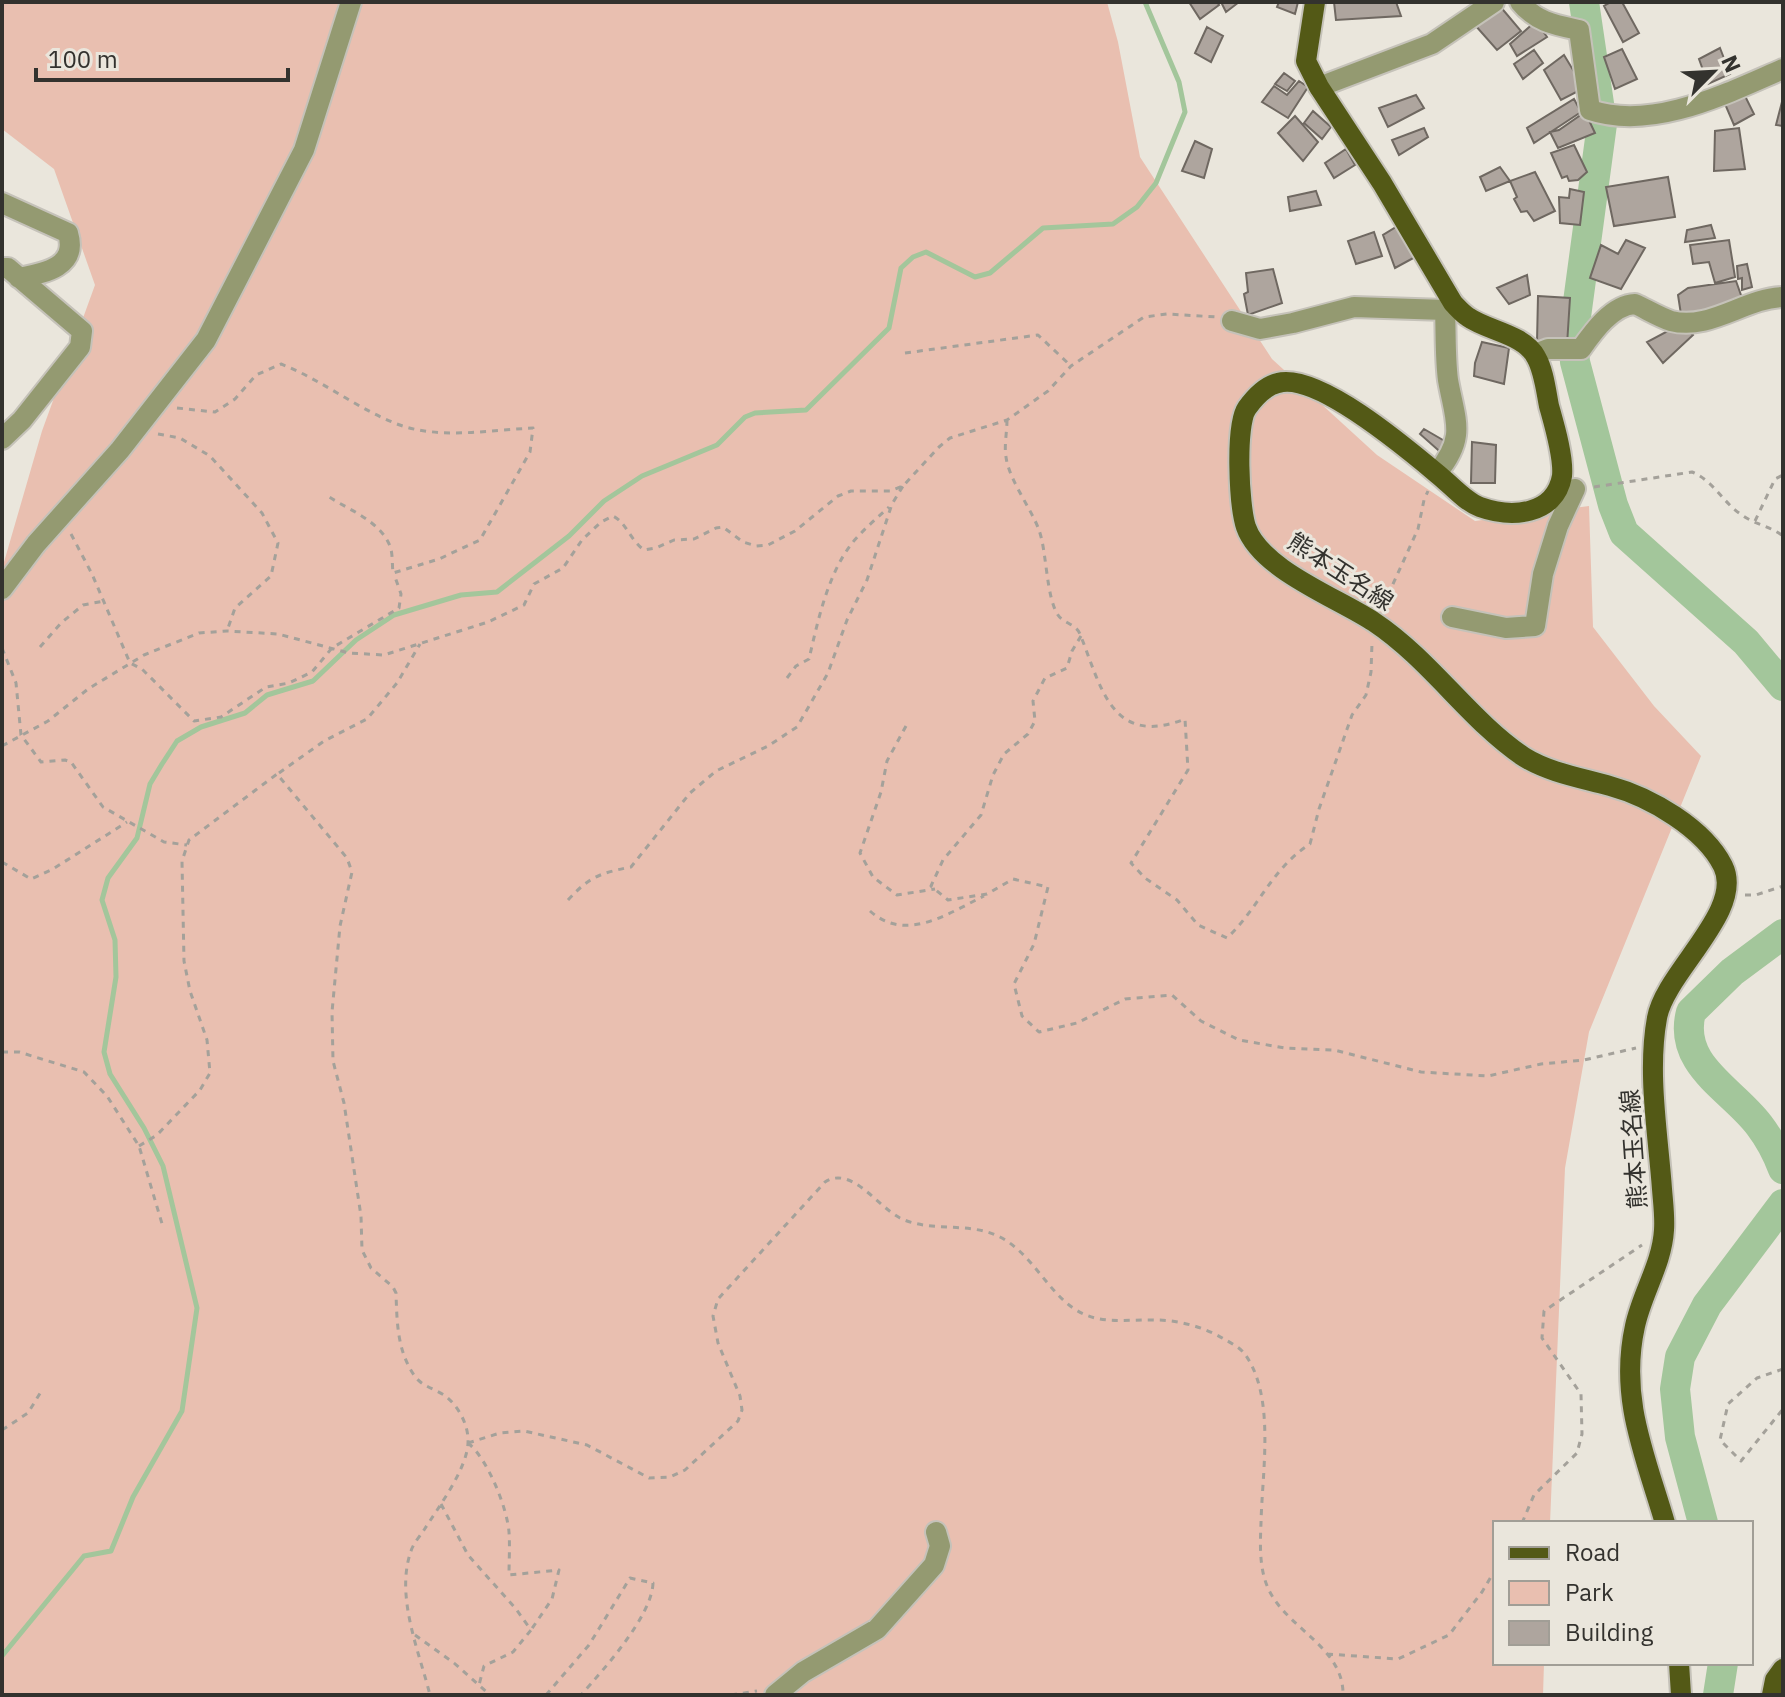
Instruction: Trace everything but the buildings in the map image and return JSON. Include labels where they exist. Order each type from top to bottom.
[{"type":"main road","points":[[1315,2],[1306,61],[1319,87],[1382,183],[1449,307],[1519,340],[1535,354]]},
{"type":"main road","name":"熊本玉名線","points":[[1535,354],[1559,448],[1562,475],[1555,492],[1540,508],[1524,514],[1475,506],[1360,413],[1314,388],[1293,381],[1277,383],[1263,390],[1242,416],[1241,492],[1245,525],[1255,546],[1287,571],[1375,622],[1419,656],[1501,739],[1542,767],[1619,788],[1659,806],[1708,843],[1726,872],[1725,894],[1717,916],[1662,995],[1656,1021],[1654,1077],[1664,1230],[1657,1264],[1636,1319],[1629,1358],[1631,1408],[1664,1521]]},
{"type":"main road","points":[[1679,1665],[1681,1695]]},
{"type":"main road","points":[[1772,1695],[1775,1680],[1783,1669]]},
{"type":"street","points":[[2,589],[56,521],[120,450],[206,340],[299,162],[351,2]]},
{"type":"street","points":[[1319,87],[1432,44],[1494,2]]},
{"type":"street","points":[[1520,2],[1529,13],[1550,24],[1579,30],[1590,110],[1603,114],[1656,113],[1697,106],[1783,69]]},
{"type":"street","points":[[2,203],[68,233],[71,243],[66,259],[55,269],[11,273]]},
{"type":"street","points":[[2,439],[22,420],[80,347],[82,331],[11,273]]},
{"type":"street","points":[[1535,354],[1548,349],[1573,350],[1598,324],[1629,304],[1672,321],[1705,321],[1770,297],[1783,297]]},
{"type":"street","points":[[1232,321],[1260,329],[1354,307],[1449,307],[1448,379],[1457,417],[1452,455],[1437,473]]},
{"type":"street","points":[[1452,617],[1506,628],[1535,626],[1543,574],[1558,526],[1575,489]]},
{"type":"street","points":[[775,1695],[803,1672],[877,1629],[934,1565],[940,1546],[936,1532]]},
{"type":"path","points":[[568,900],[586,881],[631,867],[690,793],[716,771],[768,746],[797,727],[828,673],[847,620],[867,580],[892,504],[903,486],[939,447],[950,438],[1007,420],[1048,391],[1071,366],[1144,317],[1167,314],[1212,316],[1232,321]]},
{"type":"path","points":[[905,353],[1038,335],[1071,366]]},
{"type":"path","points":[[158,401],[183,410],[215,412],[235,399],[256,375],[281,364],[318,380],[358,405],[399,425],[439,433],[533,428],[530,452],[480,540],[439,559],[393,573]]},
{"type":"path","points":[[1007,420],[1006,459],[1040,532],[1058,615],[1079,630],[1099,689],[1110,706],[1136,725],[1166,726],[1185,719],[1188,770],[1131,863],[1145,878],[1177,900],[1198,925],[1227,938],[1241,925],[1290,857],[1310,844],[1352,715],[1366,695],[1375,622],[1409,553],[1424,500],[1437,473]]},
{"type":"path","points":[[157,434],[180,438],[210,456],[262,513],[278,543],[271,576],[235,608],[227,631]]},
{"type":"path","points":[[1600,486],[1692,472],[1704,476],[1741,515],[1783,536]]},
{"type":"path","points":[[1755,521],[1775,479],[1783,475]]},
{"type":"path","points":[[2,746],[48,721],[88,689],[130,663],[199,633],[278,634],[349,653],[384,655],[488,622],[524,605],[534,584],[563,568],[582,540],[601,522],[613,516],[619,519],[633,543],[644,550],[674,540],[694,539],[723,527],[743,542],[756,546],[768,545],[795,531],[838,496],[851,491],[890,491],[903,486]]},
{"type":"path","points":[[56,521],[73,537],[130,663],[142,669],[194,721],[221,717],[266,687],[289,683],[312,672],[332,648],[399,608],[401,594],[393,573],[390,546],[372,521],[345,509],[325,494]]},
{"type":"path","points":[[787,678],[796,666],[809,659],[821,612],[841,562],[853,543],[892,504]]},
{"type":"path","points":[[40,647],[61,623],[83,605],[104,601]]},
{"type":"path","points":[[987,894],[948,900],[931,886],[943,860],[981,815],[993,775],[1004,754],[1028,734],[1035,721],[1033,701],[1045,678],[1067,668],[1081,636]]},
{"type":"path","points":[[139,1146],[157,1135],[200,1090],[210,1073],[207,1040],[184,961],[182,861],[189,840],[324,741],[367,719],[397,683],[420,644]]},
{"type":"path","points":[[2,648],[16,683],[21,735],[41,762],[71,762],[103,807],[164,842],[187,845]]},
{"type":"path","points":[[906,726],[887,761],[881,792],[860,853],[873,877],[897,895],[935,889]]},
{"type":"path","points":[[277,774],[347,858],[352,872],[339,940],[332,1012],[333,1061],[361,1216],[362,1250],[371,1268],[396,1293],[397,1337],[413,1374],[421,1384],[445,1396],[459,1411],[468,1443],[460,1468],[441,1504],[411,1550],[407,1576],[407,1605],[430,1695]]},
{"type":"path","points":[[2,862],[31,879],[53,869],[127,822]]},
{"type":"path","points":[[870,911],[881,921],[916,927],[1013,879],[1048,887],[1034,944],[1014,984],[1022,1016],[1039,1032],[1077,1023],[1125,999],[1172,995],[1201,1021],[1239,1040],[1285,1048],[1334,1050],[1421,1072],[1488,1076],[1541,1064],[1584,1060],[1655,1043]]},
{"type":"path","points":[[1725,894],[1756,895],[1783,886]]},
{"type":"path","points":[[2,1052],[19,1052],[84,1072],[107,1096],[139,1146],[163,1227]]},
{"type":"path","points":[[468,1443],[500,1433],[524,1431],[587,1445],[649,1478],[670,1477],[685,1470],[738,1421],[742,1410],[740,1396],[718,1343],[713,1316],[718,1299],[825,1182],[834,1176],[845,1177],[896,1216],[914,1224],[968,1228],[999,1236],[1017,1249],[1073,1308],[1103,1322],[1158,1320],[1186,1323],[1242,1350],[1257,1373],[1265,1404],[1260,1553],[1266,1581],[1272,1596],[1290,1619],[1327,1654],[1338,1670],[1343,1695]]},
{"type":"path","points":[[1523,1521],[1534,1495],[1577,1453],[1582,1434],[1581,1394],[1542,1338],[1544,1311],[1664,1230]]},
{"type":"path","points":[[1783,1369],[1757,1378],[1728,1404],[1720,1440],[1741,1461],[1783,1409]]},
{"type":"path","points":[[2,1430],[28,1413],[42,1390]]},
{"type":"path","points":[[468,1443],[480,1452],[509,1529],[509,1575],[559,1570],[552,1599],[531,1630],[513,1652],[484,1666],[479,1685]]},
{"type":"path","points":[[441,1504],[468,1555],[531,1630]]},
{"type":"path","points":[[1327,1654],[1398,1659],[1449,1635],[1493,1573]]},
{"type":"path","points":[[546,1695],[589,1645],[630,1578],[653,1583],[653,1597],[646,1608],[612,1660],[581,1695]]},
{"type":"path","points":[[415,1634],[490,1695]]},
{"type":"green space","points":[[2,2],[1107,2],[1118,42],[1140,157],[1272,359],[1377,455],[1475,521],[1589,506],[1593,627],[1654,706],[1701,756],[1589,1032],[1565,1168],[1550,1521],[1493,1521],[1493,1665],[1544,1665],[1543,1695],[2,1695],[2,569],[42,431],[95,285],[54,169],[2,129]]},
{"type":"waterway","points":[[2,1656],[84,1556],[111,1551],[133,1497],[182,1411],[197,1308],[163,1166],[144,1128],[110,1074],[104,1052],[116,977],[115,940],[102,900],[108,878],[137,838],[150,784],[177,741],[201,727],[245,713],[267,695],[313,681],[356,640],[394,615],[461,595],[497,592],[569,536],[604,501],[642,476],[717,445],[745,417],[755,413],[806,410],[889,328],[901,268],[913,257],[926,252],[975,277],[990,273],[1043,228],[1113,224],[1137,207],[1156,183],[1185,112],[1179,82],[1145,2]]},
{"type":"waterway","points":[[1584,2],[1602,124],[1573,339],[1575,362],[1613,505],[1624,533],[1746,642],[1783,686]]},
{"type":"waterway","points":[[1783,934],[1732,972],[1691,1012],[1689,1031],[1699,1062],[1759,1125],[1783,1169]]},
{"type":"waterway","points":[[1702,1521],[1680,1437],[1675,1389],[1680,1357],[1707,1305],[1783,1204]]},
{"type":"waterway","points":[[1718,1695],[1723,1665]]}]
